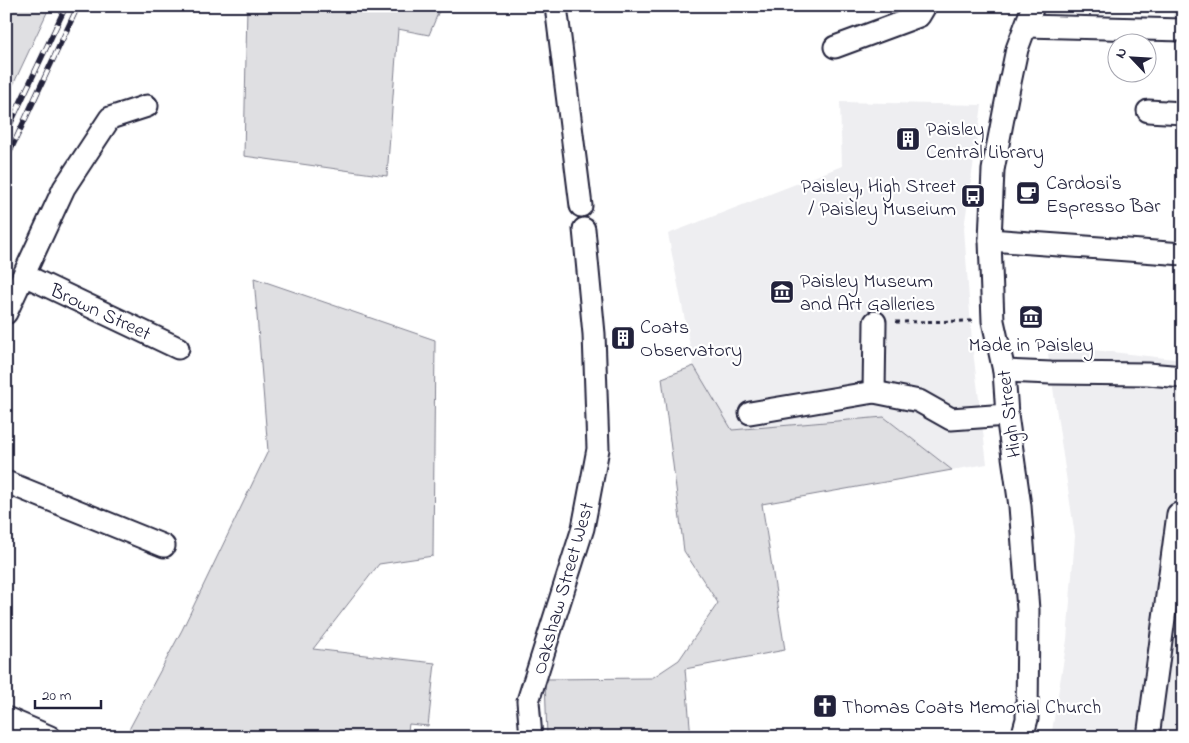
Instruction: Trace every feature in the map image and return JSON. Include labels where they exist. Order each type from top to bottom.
[{"type":"street","points":[[556,6],[581,206]]},
{"type":"street","points":[[835,48],[919,16],[925,6]]},
{"type":"street","name":"High Street","points":[[1022,737],[1027,719],[1028,610],[1020,506],[1007,415],[1004,371],[993,321],[990,240],[993,170],[1017,49],[1033,6]]},
{"type":"street","points":[[1026,26],[1183,30]]},
{"type":"street","points":[[6,313],[64,188],[110,118],[147,106]]},
{"type":"street","points":[[1148,111],[1183,113]]},
{"type":"street","name":"Oakshaw Street West","points":[[531,737],[528,701],[584,528],[598,448],[594,334],[584,229]]},
{"type":"street","points":[[990,240],[1183,254]]},
{"type":"street","name":"Brown Street","points":[[24,275],[178,348]]},
{"type":"street","points":[[874,392],[875,322]]},
{"type":"street","points":[[1004,371],[1148,374],[1183,378]]},
{"type":"street","points":[[750,413],[874,392],[919,401],[951,419],[1007,415]]},
{"type":"street","points":[[6,482],[164,546]]},
{"type":"street","points":[[1148,737],[1178,514]]},
{"type":"street","points":[[6,718],[50,737]]},
{"type":"path","points":[[875,322],[993,321]]},
{"type":"shaded area","points":[[6,6],[50,6],[6,100]]},
{"type":"shaded area","points":[[247,6],[441,6],[429,35],[398,29],[387,176],[244,156]]},
{"type":"shaded area","points":[[1174,6],[1183,6],[1183,41],[1170,40]]},
{"type":"shaded area","points":[[840,102],[982,105],[964,228],[972,343],[987,464],[952,470],[884,417],[732,430],[694,366],[668,234],[842,166]]},
{"type":"shaded area","points":[[254,278],[435,340],[433,556],[379,564],[313,649],[435,663],[428,726],[409,724],[407,737],[125,737],[182,630],[268,451]]},
{"type":"shaded area","points":[[1067,347],[1183,360],[1183,737],[1051,737],[1067,640],[1075,536],[1048,354]]},
{"type":"shaded area","points":[[694,366],[732,430],[884,417],[952,470],[762,504],[785,650],[685,669],[691,737],[547,737],[545,679],[652,678],[679,660],[718,603],[684,551],[662,378]]},
{"type":"railway","points":[[6,133],[66,6]]},
{"type":"railway","points":[[6,160],[78,6]]},
{"type":"place","name":"Paisley Central Library","points":[[908,139]]},
{"type":"place","name":"Cardosi's Espresso Bar","points":[[1028,193]]},
{"type":"place","name":"Paisley, High Street / Paisley Museium","points":[[973,196]]},
{"type":"place","name":"Paisley Museum and Art Galleries","points":[[782,292]]},
{"type":"place","name":"Made in Paisley","points":[[1031,317]]},
{"type":"place","name":"Coats Observatory","points":[[623,338]]},
{"type":"place","name":"Thomas Coats Memorial Church","points":[[825,706]]}]
